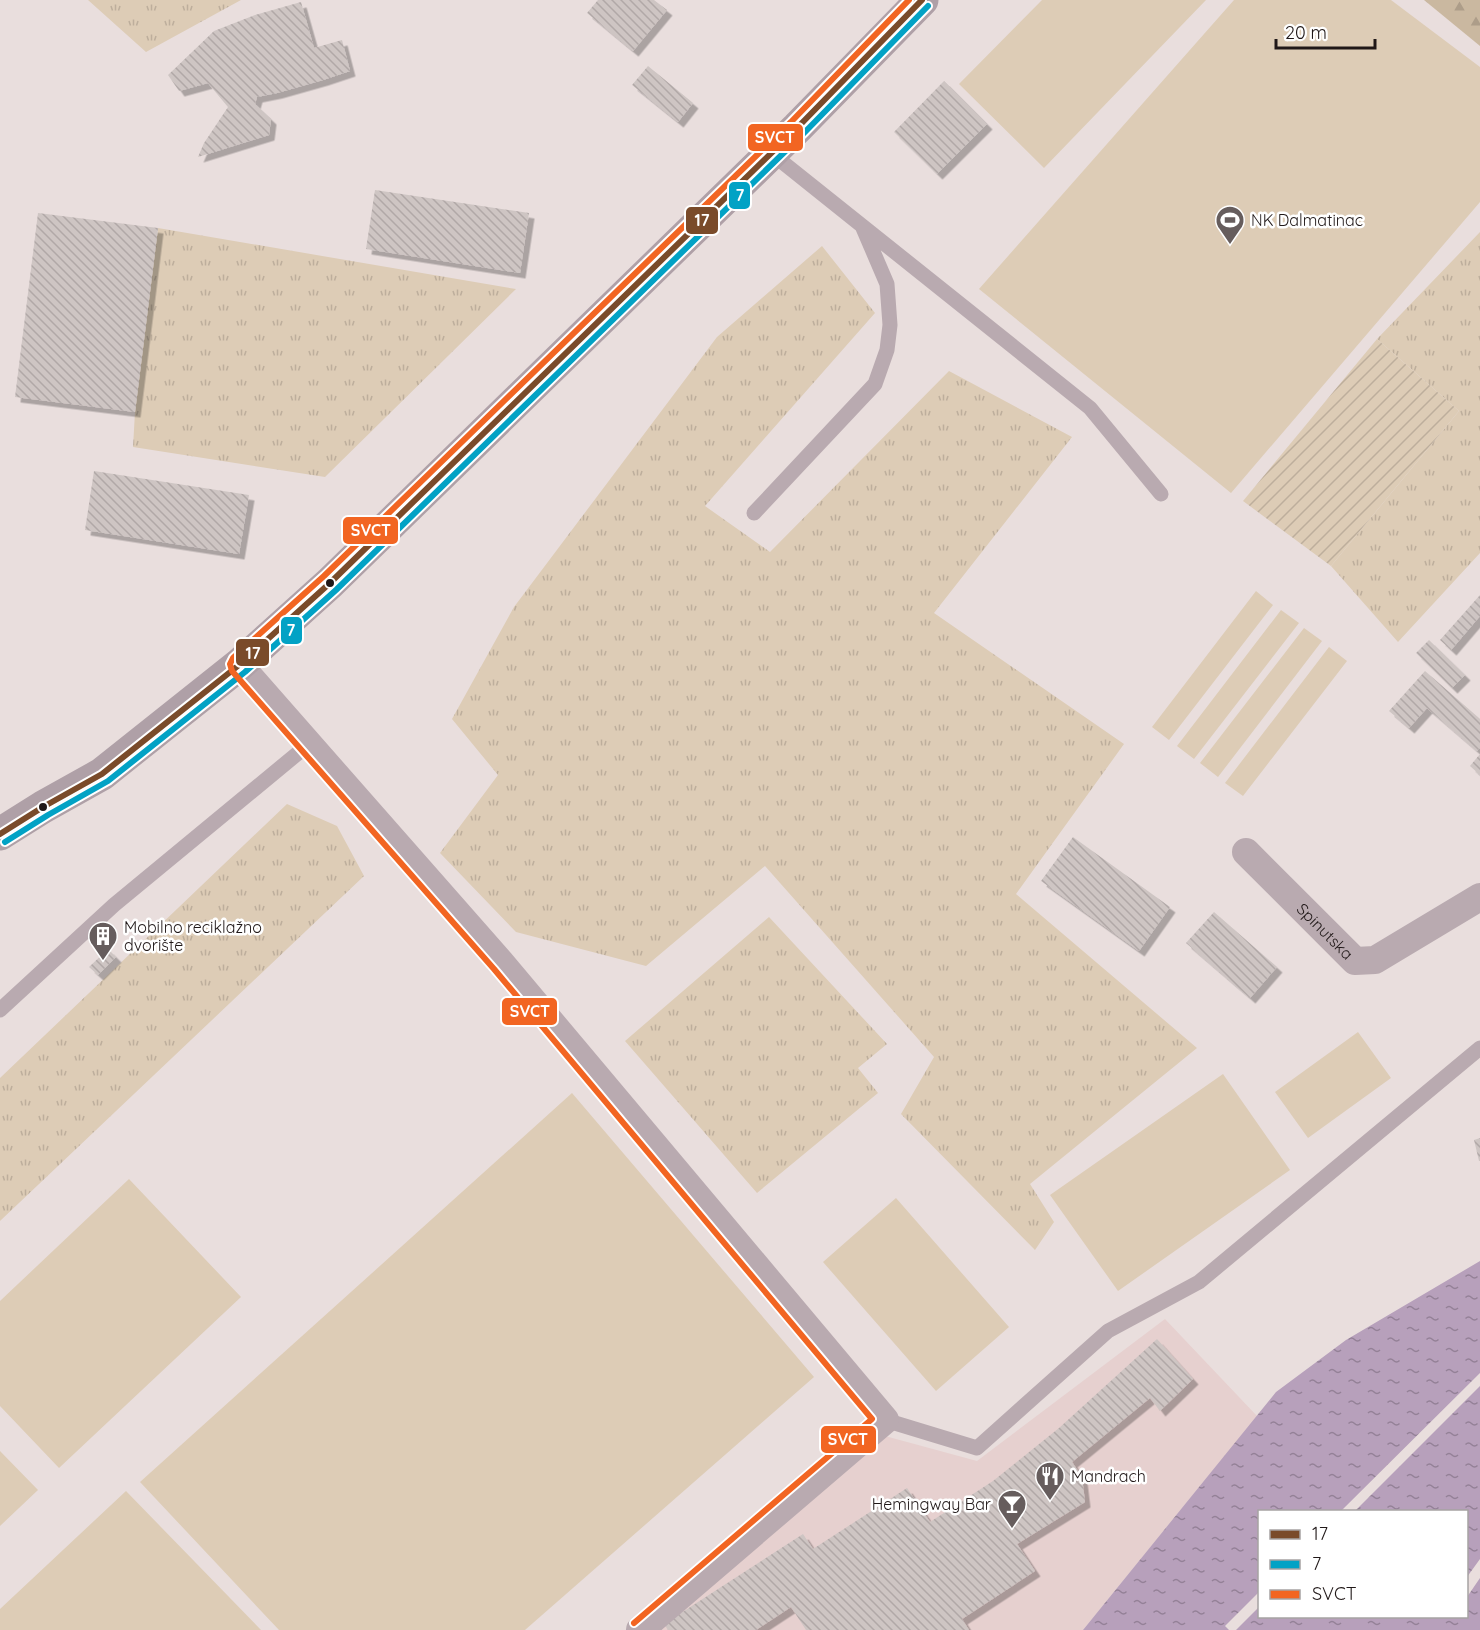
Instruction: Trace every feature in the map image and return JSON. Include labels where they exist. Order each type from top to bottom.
[{"type":"main road","points":[[0,834],[102,774],[239,665],[330,583],[771,153],[922,0]]},
{"type":"street","points":[[239,665],[501,963],[885,1420],[640,1630]]},
{"type":"street","name":"Spinutska","points":[[1246,852],[1355,961],[1375,960],[1480,897]]},
{"type":"lane","points":[[771,153],[1090,408],[1161,494]]},
{"type":"lane","points":[[754,513],[874,384],[887,351],[890,325],[887,284],[862,225]]},
{"type":"lane","points":[[0,1010],[114,905],[309,744]]},
{"type":"lane","points":[[885,1420],[977,1448],[1108,1331],[1199,1282],[1480,1048]]},
{"type":"shaded area","points":[[1165,1319],[1257,1416],[1083,1630],[652,1630],[885,1436],[977,1461]]},
{"type":"green space","points":[[88,0],[241,0],[146,52]]},
{"type":"green space","points":[[1042,0],[1206,0],[1044,168],[959,84]]},
{"type":"green space","name":"NK Dalmatinac","points":[[1234,0],[1391,0],[1480,67],[1480,202],[1231,493],[979,289]]},
{"type":"green space","points":[[1424,0],[1480,0],[1480,46]]},
{"type":"green space","points":[[158,228],[516,289],[325,477],[133,447],[135,412]]},
{"type":"green space","points":[[1480,232],[1480,553],[1398,642],[1331,566],[1459,411],[1377,339]]},
{"type":"green space","points":[[822,246],[875,313],[705,506],[770,552],[949,371],[1072,437],[934,613],[1124,744],[1016,894],[1197,1048],[1030,1184],[1054,1222],[1035,1250],[901,1114],[934,1057],[765,866],[646,966],[516,932],[440,853],[498,775],[452,719],[514,607],[717,337]]},
{"type":"green space","points":[[1377,339],[1459,411],[1331,566],[1243,501]]},
{"type":"green space","points":[[1256,591],[1273,605],[1169,740],[1152,727]]},
{"type":"green space","points":[[1281,610],[1299,623],[1194,759],[1177,746]]},
{"type":"green space","points":[[1304,628],[1322,641],[1218,777],[1200,763]]},
{"type":"green space","points":[[1329,647],[1347,661],[1243,796],[1225,783]]},
{"type":"green space","points":[[287,804],[337,826],[364,876],[0,1221],[0,1078]]},
{"type":"green space","points":[[769,917],[887,1044],[858,1068],[878,1093],[757,1193],[625,1041]]},
{"type":"green space","points":[[1358,1032],[1391,1078],[1308,1138],[1275,1092]]},
{"type":"green space","points":[[1223,1074],[1290,1170],[1118,1291],[1050,1195]]},
{"type":"green space","points":[[572,1093],[814,1377],[525,1630],[279,1630],[140,1482]]},
{"type":"green space","points":[[129,1179],[241,1297],[59,1468],[0,1406],[0,1301]]},
{"type":"green space","points":[[896,1198],[1009,1327],[936,1391],[823,1262]]},
{"type":"green space","points":[[0,1451],[38,1490],[0,1526]]},
{"type":"green space","points":[[126,1491],[261,1630],[0,1630],[0,1609]]},
{"type":"water","points":[[1480,1261],[1480,1630],[1083,1630],[1276,1392],[1346,1340]]},
{"type":"pier","points":[[1480,1373],[1480,1386],[1356,1510],[1342,1510]]},
{"type":"pier","points":[[1480,1559],[1480,1578],[1468,1596],[1468,1576]]},
{"type":"pier","points":[[1258,1593],[1258,1608],[1236,1630],[1229,1630],[1225,1626]]},
{"type":"building","points":[[598,0],[654,0],[667,10],[633,51],[587,13]]},
{"type":"building","points":[[301,2],[314,48],[342,40],[350,71],[257,97],[255,104],[271,119],[269,135],[198,157],[204,143],[228,107],[208,83],[179,91],[168,75],[214,31],[255,15]]},
{"type":"building","points":[[648,66],[693,103],[678,122],[632,85]]},
{"type":"building","points":[[944,81],[987,124],[937,174],[894,132]]},
{"type":"building","points":[[375,190],[529,213],[520,273],[366,249]]},
{"type":"building","points":[[38,213],[158,228],[135,412],[15,397]]},
{"type":"building","points":[[94,471],[249,495],[239,554],[85,530]]},
{"type":"building","points":[[1480,595],[1480,616],[1451,650],[1440,640]]},
{"type":"building","points":[[1429,640],[1465,675],[1452,688],[1416,653]]},
{"type":"building","points":[[1425,671],[1480,719],[1480,748],[1477,751],[1427,708],[1409,728],[1389,711]]},
{"type":"building","points":[[1480,754],[1480,775],[1470,766]]},
{"type":"building","points":[[1073,837],[1170,907],[1139,951],[1041,881]]},
{"type":"building","points":[[1214,912],[1277,967],[1250,998],[1186,943]]},
{"type":"building","name":"Mobilno reciklažno dvorište","points":[[108,949],[116,957],[98,975],[89,967]]},
{"type":"building","points":[[1480,1138],[1480,1161],[1479,1161],[1474,1140]]},
{"type":"building","points":[[1157,1339],[1193,1379],[1160,1411],[1150,1398],[1072,1462],[1082,1477],[1085,1502],[1017,1544],[1035,1571],[962,1619],[969,1630],[806,1630],[791,1607],[756,1630],[668,1630],[664,1624],[803,1534],[813,1549],[907,1488],[930,1522],[993,1481],[1059,1428]]},
{"type":"transit line","name":"SVCT","points":[[634,1623],[872,1419],[494,969],[232,671],[230,664],[233,658],[324,576],[791,122],[909,0]]},
{"type":"transit line","name":"17","points":[[0,834],[102,774],[239,665],[330,583],[797,128],[922,0]]},
{"type":"transit line","name":"7","points":[[5,842],[108,781],[245,672],[336,590],[803,134],[928,6]]},
{"type":"place","name":"NK Dalmatinac","points":[[1230,246]]},
{"type":"place","name":"Mobilno reciklažno dvorište","points":[[103,962]]},
{"type":"place","name":"Mandrach","points":[[1050,1502]]},
{"type":"place","name":"Hemingway Bar","points":[[1012,1530]]}]
